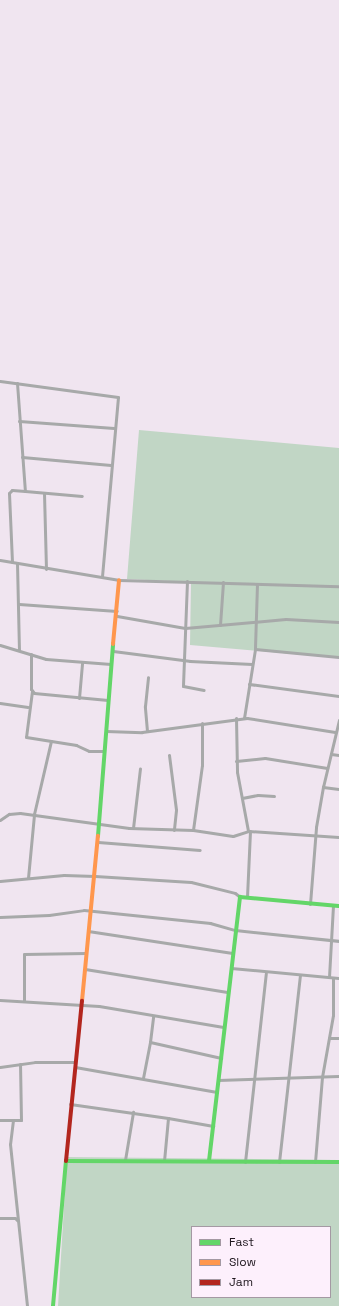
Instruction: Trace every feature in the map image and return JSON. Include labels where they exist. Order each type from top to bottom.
[{"type":"street","points":[[0,381],[117,396],[118,402],[114,428],[102,576]]},
{"type":"street","points":[[17,383],[25,491]]},
{"type":"street","points":[[19,422],[114,428]]},
{"type":"street","points":[[22,457],[111,465]]},
{"type":"street","points":[[12,562],[9,493],[12,490],[82,496]]},
{"type":"street","points":[[44,493],[46,569]]},
{"type":"street","points":[[0,560],[46,569],[102,576],[120,580],[339,586]]},
{"type":"street","points":[[17,563],[19,650]]},
{"type":"street","points":[[53,1306],[74,1062],[100,826],[103,751],[120,580]]},
{"type":"street","points":[[187,581],[184,688],[204,690]]},
{"type":"street","points":[[220,625],[223,582]]},
{"type":"street","points":[[244,718],[255,649],[257,584]]},
{"type":"street","points":[[19,604],[117,613],[185,628],[286,619],[339,622]]},
{"type":"street","points":[[0,645],[31,654],[82,662],[111,664]]},
{"type":"street","points":[[255,649],[339,657]]},
{"type":"street","points":[[113,651],[185,660],[252,664]]},
{"type":"street","points":[[31,654],[32,691],[28,707],[26,737],[76,745],[89,751],[103,751]]},
{"type":"street","points":[[80,698],[82,662]]},
{"type":"street","points":[[147,730],[145,706],[148,677]]},
{"type":"street","points":[[249,684],[339,696]]},
{"type":"street","points":[[32,691],[80,698],[108,700]]},
{"type":"street","points":[[0,703],[28,707]]},
{"type":"street","points":[[236,718],[236,761],[249,831],[247,897]]},
{"type":"street","points":[[106,731],[130,733],[244,718],[335,732]]},
{"type":"street","points":[[310,904],[316,836],[323,787],[339,720]]},
{"type":"street","points":[[193,830],[202,765],[202,723]]},
{"type":"street","points":[[28,878],[34,814],[51,741]]},
{"type":"street","points":[[331,754],[339,755]]},
{"type":"street","points":[[169,755],[176,810],[174,830]]},
{"type":"street","points":[[236,761],[265,758],[327,768]]},
{"type":"street","points":[[133,828],[140,768]]},
{"type":"street","points":[[323,787],[339,789]]},
{"type":"street","points":[[242,798],[258,795],[274,796]]},
{"type":"street","points":[[0,820],[9,814],[34,814],[100,826],[193,830],[233,836],[249,831],[339,837]]},
{"type":"street","points":[[98,842],[200,850]]},
{"type":"street","points":[[0,881],[64,875],[191,882],[235,893],[240,896],[339,906]]},
{"type":"street","points":[[209,1161],[227,992],[240,896]]},
{"type":"street","points":[[315,1162],[322,1077],[334,1005],[331,978],[333,906]]},
{"type":"street","points":[[0,917],[90,910],[210,923],[235,930],[339,941]]},
{"type":"street","points":[[88,931],[232,953]]},
{"type":"street","points":[[24,1001],[24,954],[86,953]]},
{"type":"street","points":[[231,968],[266,973],[339,978]]},
{"type":"street","points":[[85,969],[227,992]]},
{"type":"street","points":[[245,1162],[266,973]]},
{"type":"street","points":[[279,1162],[300,975]]},
{"type":"street","points":[[0,1000],[81,1004],[224,1027]]},
{"type":"street","points":[[334,1005],[339,1005]]},
{"type":"street","points":[[143,1078],[153,1016]]},
{"type":"street","points":[[329,1038],[339,1038]]},
{"type":"street","points":[[150,1042],[221,1058]]},
{"type":"street","points":[[0,1067],[20,1064],[74,1062]]},
{"type":"street","points":[[0,1120],[21,1119],[20,1064]]},
{"type":"street","points":[[74,1067],[217,1092]]},
{"type":"street","points":[[218,1080],[339,1076]]},
{"type":"street","points":[[70,1104],[133,1112],[213,1126]]},
{"type":"street","points":[[125,1160],[133,1112]]},
{"type":"street","points":[[164,1161],[168,1118]]},
{"type":"street","points":[[13,1120],[10,1144],[27,1306]]},
{"type":"street","points":[[66,1161],[125,1160],[339,1162]]},
{"type":"street","points":[[0,1218],[15,1218],[18,1222]]},
{"type":"green space","points":[[139,430],[339,448],[339,658],[190,645],[191,582],[127,579]]},
{"type":"green space","points":[[67,1157],[339,1160],[339,1306],[58,1306]]},
{"type":"traffic: fast","points":[[98,836],[113,644]]},
{"type":"traffic: fast","points":[[209,1161],[240,897],[339,906]]},
{"type":"traffic: fast","points":[[53,1306],[66,1161],[339,1162]]},
{"type":"traffic: slow","points":[[113,644],[119,580]]},
{"type":"traffic: slow","points":[[82,1001],[98,836]]},
{"type":"traffic: jam","points":[[66,1161],[82,1001]]}]
